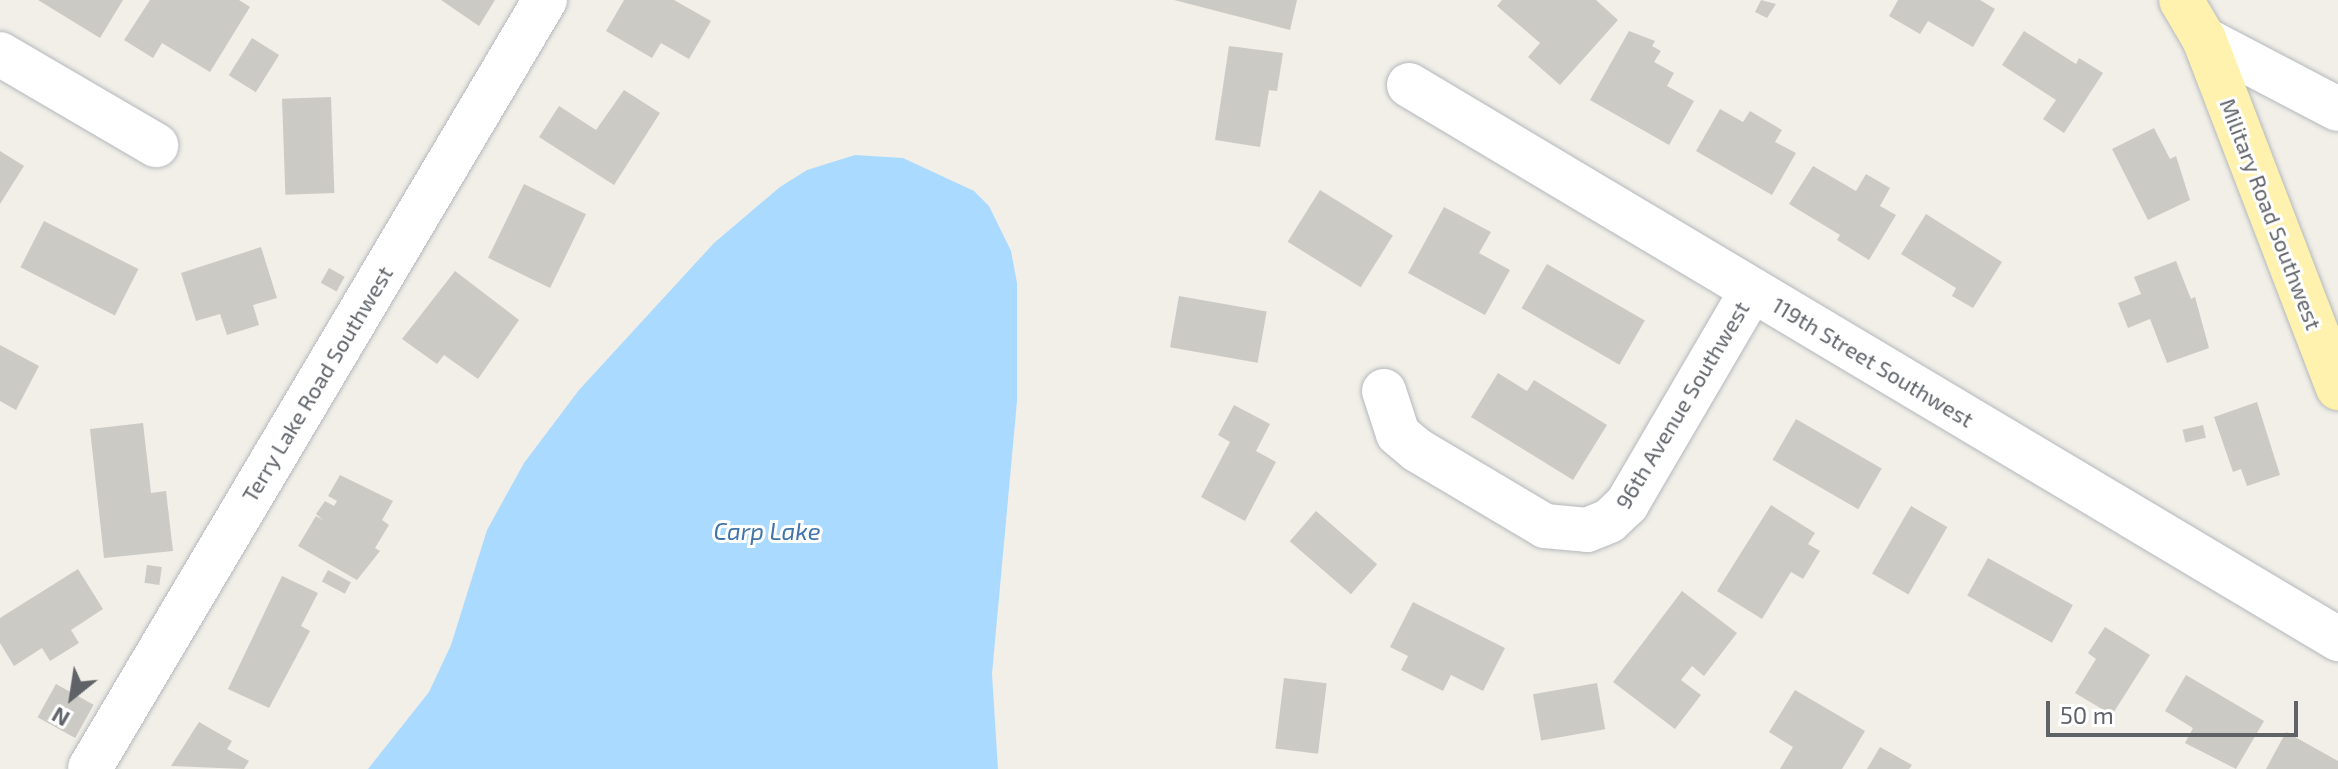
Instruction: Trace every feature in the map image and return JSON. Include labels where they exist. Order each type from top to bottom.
[{"type":"main road","name":"Military Road Southwest","points":[[2181,0],[2204,39],[2338,388]]},
{"type":"street","name":"Terry Lake Road Southwest","points":[[90,768],[545,0]]},
{"type":"street","points":[[2204,39],[2338,109]]},
{"type":"street","points":[[0,54],[156,145]]},
{"type":"street","name":"119th Street Southwest","points":[[1409,85],[2338,639]]},
{"type":"street","name":"96th Avenue Southwest","points":[[1384,391],[1398,434],[1417,450],[1545,526],[1587,530],[1609,521],[1627,504],[1752,290]]},
{"type":"water","name":"Carp Lake","points":[[855,155],[903,158],[974,191],[989,206],[1011,251],[1017,283],[1017,401],[992,674],[998,769],[368,769],[429,692],[451,645],[487,530],[524,463],[579,390],[714,243],[780,187],[807,170]]},
{"type":"building","points":[[38,0],[123,0],[100,38]]},
{"type":"building","points":[[150,0],[239,0],[250,7],[210,72],[162,43],[153,58],[124,40]]},
{"type":"building","points":[[441,0],[495,0],[479,26]]},
{"type":"building","points":[[624,0],[674,0],[711,21],[689,59],[661,43],[652,58],[606,31]]},
{"type":"building","points":[[1174,0],[1297,0],[1290,30]]},
{"type":"building","points":[[1502,0],[1596,0],[1618,20],[1560,85],[1528,57],[1540,43],[1497,6]]},
{"type":"building","points":[[1761,0],[1776,4],[1767,18],[1755,12]]},
{"type":"building","points":[[1898,0],[1980,0],[1995,9],[1973,47],[1928,21],[1920,34],[1889,16]]},
{"type":"building","points":[[1629,31],[1655,41],[1652,46],[1661,51],[1654,62],[1674,73],[1667,86],[1694,101],[1669,145],[1590,100]]},
{"type":"building","points":[[2024,31],[2076,64],[2079,58],[2103,73],[2064,133],[2043,119],[2056,100],[2002,65]]},
{"type":"building","points":[[252,38],[279,55],[256,92],[229,75]]},
{"type":"building","points":[[1229,46],[1283,53],[1277,91],[1269,90],[1260,147],[1215,140]]},
{"type":"building","points":[[624,90],[660,113],[614,185],[539,137],[559,106],[596,130]]},
{"type":"building","points":[[331,97],[334,193],[285,195],[282,99]]},
{"type":"building","points":[[1720,109],[1743,122],[1750,111],[1782,130],[1775,142],[1796,153],[1772,195],[1696,151]]},
{"type":"building","points":[[2154,128],[2170,159],[2176,156],[2190,200],[2148,220],[2112,149]]},
{"type":"building","points":[[0,151],[24,166],[0,204]]},
{"type":"building","points":[[1813,166],[1856,191],[1866,174],[1890,188],[1880,206],[1896,215],[1869,260],[1837,240],[1840,235],[1789,204]]},
{"type":"building","points":[[524,184],[586,214],[550,288],[488,258]]},
{"type":"building","points":[[1320,190],[1393,236],[1361,287],[1288,242]]},
{"type":"building","points":[[1444,207],[1491,232],[1479,253],[1510,270],[1485,315],[1408,273]]},
{"type":"building","points":[[1926,214],[2002,262],[1973,308],[1952,296],[1956,288],[1901,254]]},
{"type":"building","points":[[44,221],[138,269],[115,315],[20,267]]},
{"type":"building","points":[[261,247],[277,298],[253,305],[259,325],[227,335],[220,314],[196,321],[181,273]]},
{"type":"building","points":[[2176,261],[2191,299],[2195,297],[2209,348],[2167,363],[2150,319],[2128,328],[2118,303],[2141,294],[2134,277]]},
{"type":"building","points":[[1547,264],[1645,321],[1619,365],[1522,308]]},
{"type":"building","points":[[329,268],[345,277],[337,292],[321,283]]},
{"type":"building","points":[[455,271],[519,320],[478,379],[444,355],[437,364],[402,339]]},
{"type":"building","points":[[1179,296],[1267,311],[1258,363],[1170,347]]},
{"type":"building","points":[[0,345],[39,366],[16,410],[0,401]]},
{"type":"building","points":[[1498,373],[1527,391],[1534,380],[1607,425],[1573,480],[1471,417]]},
{"type":"building","points":[[2257,402],[2280,475],[2247,486],[2241,469],[2233,472],[2214,417]]},
{"type":"building","points":[[1234,405],[1270,424],[1256,451],[1276,462],[1245,521],[1201,497],[1230,442],[1218,435]]},
{"type":"building","points":[[1796,419],[1882,468],[1858,509],[1772,460]]},
{"type":"building","points":[[143,423],[151,493],[166,491],[173,551],[104,558],[90,429]]},
{"type":"building","points":[[2203,425],[2206,438],[2185,442],[2183,430]]},
{"type":"building","points":[[340,475],[393,501],[382,520],[389,525],[375,548],[380,551],[357,580],[298,546],[316,516],[324,521],[316,514],[325,501],[334,506],[337,501],[328,496]]},
{"type":"building","points":[[1771,505],[1815,533],[1808,544],[1820,551],[1803,579],[1791,572],[1762,619],[1717,591]]},
{"type":"building","points":[[1911,506],[1947,527],[1908,595],[1872,574]]},
{"type":"building","points":[[1316,511],[1377,564],[1351,594],[1290,541]]},
{"type":"building","points":[[1988,558],[2073,605],[2052,643],[1967,596]]},
{"type":"building","points":[[147,565],[162,567],[159,585],[144,583]]},
{"type":"building","points":[[78,569],[103,609],[71,630],[79,643],[50,661],[42,648],[14,666],[0,643],[0,618]]},
{"type":"building","points":[[328,570],[351,582],[345,594],[322,581]]},
{"type":"building","points":[[282,576],[318,593],[301,626],[310,631],[269,708],[228,689]]},
{"type":"building","points":[[1682,591],[1737,633],[1704,676],[1692,666],[1681,680],[1701,695],[1675,729],[1613,682]]},
{"type":"building","points":[[1413,602],[1505,648],[1483,691],[1451,675],[1443,691],[1401,670],[1408,656],[1390,647]]},
{"type":"building","points":[[2105,627],[2150,655],[2112,715],[2075,693],[2096,659],[2088,653]]},
{"type":"building","points":[[2186,675],[2264,721],[2236,769],[2185,743],[2193,728],[2165,711]]},
{"type":"building","points":[[1284,678],[1327,683],[1318,754],[1275,748]]},
{"type":"building","points":[[1597,683],[1605,729],[1541,741],[1533,694]]},
{"type":"building","points":[[56,684],[94,705],[75,738],[38,717]]},
{"type":"building","points":[[1795,690],[1865,731],[1842,769],[1780,769],[1793,747],[1769,732]]},
{"type":"building","points":[[199,722],[232,741],[227,749],[249,761],[244,769],[171,766]]},
{"type":"building","points":[[2286,732],[2338,761],[2338,769],[2266,769]]},
{"type":"building","points":[[1880,747],[1912,765],[1909,769],[1867,769]]}]
